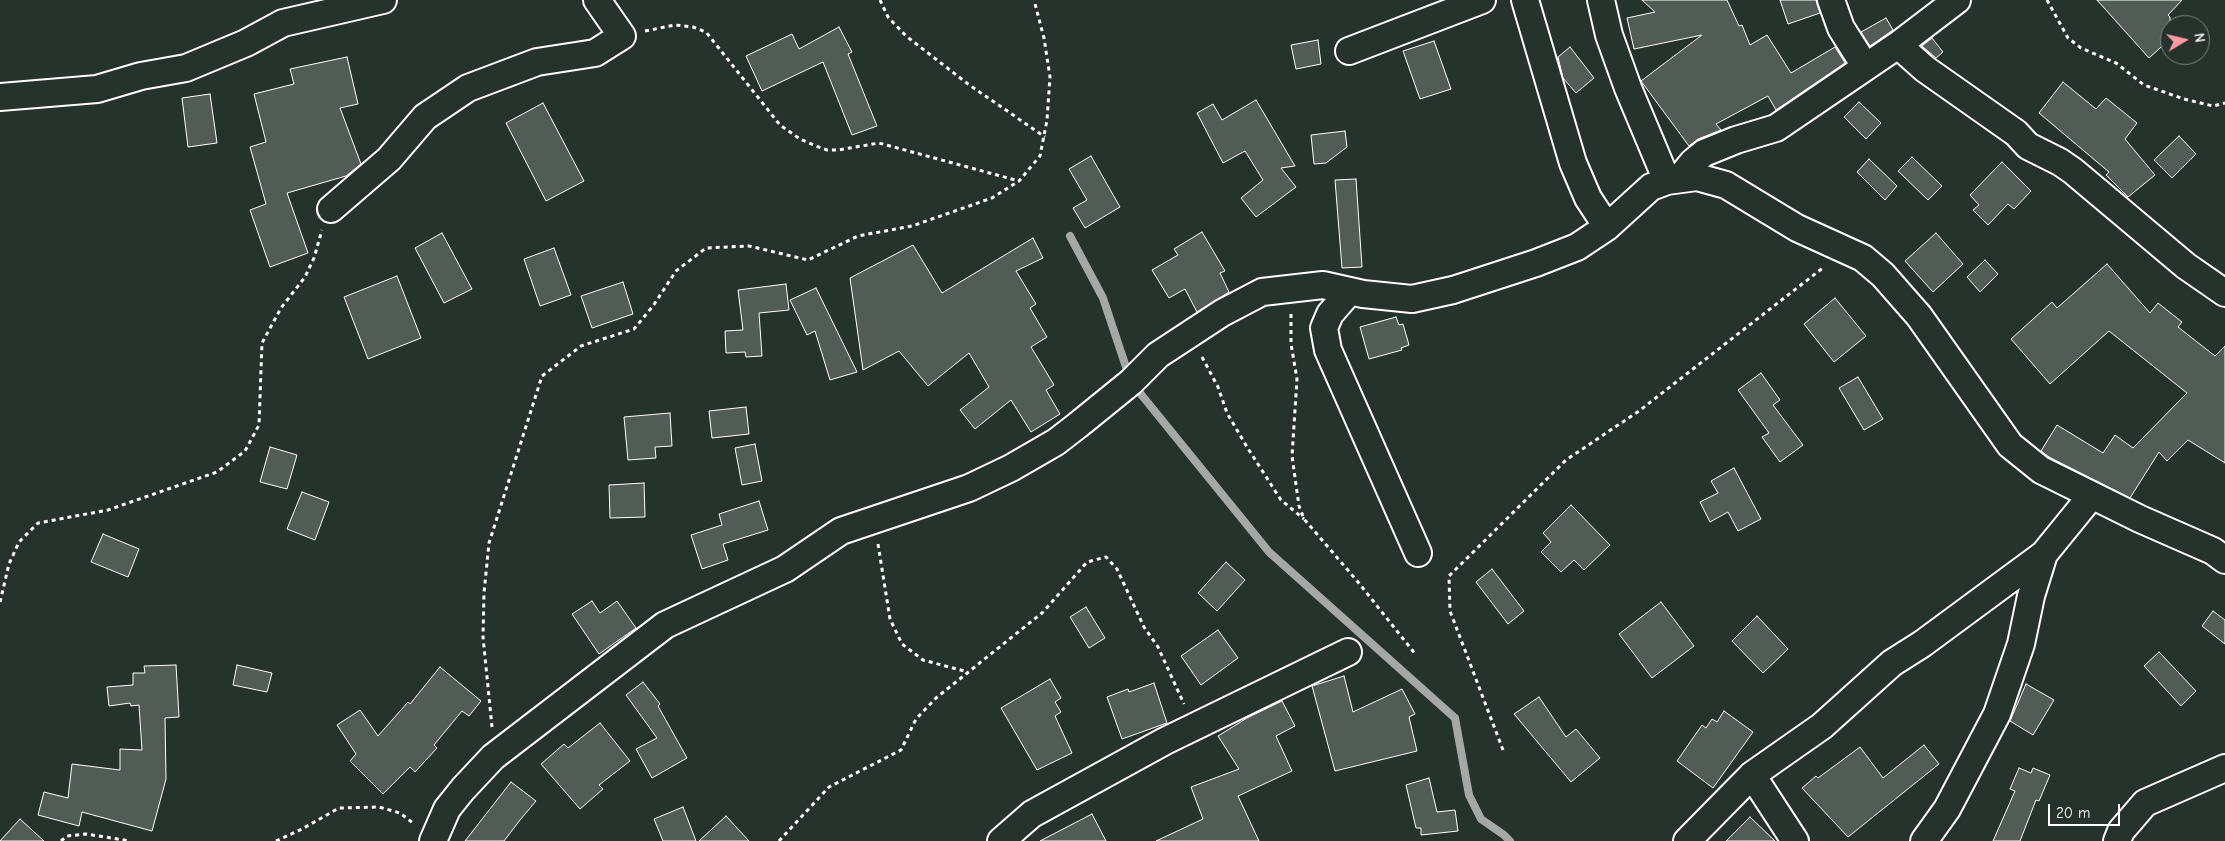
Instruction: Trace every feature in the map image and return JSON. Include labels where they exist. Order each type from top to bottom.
[{"type":"street","points":[[0,97],[97,89],[142,76],[186,68],[246,43],[283,23],[384,0]]},
{"type":"street","points":[[331,209],[389,159],[425,117],[468,88],[536,62],[595,53],[622,36],[598,0]]},
{"type":"street","points":[[1349,50],[1482,0]]},
{"type":"street","points":[[1525,0],[1573,163],[1588,198],[1608,227]]},
{"type":"street","points":[[1601,0],[1609,36],[1628,88],[1673,180]]},
{"type":"street","points":[[1831,0],[1841,28],[1865,66]]},
{"type":"street","points":[[1673,180],[1704,154],[1736,140],[1776,128],[1898,45],[1956,0]]},
{"type":"street","points":[[1898,45],[1925,69],[2016,132],[2028,146],[2074,171],[2186,266],[2225,293]]},
{"type":"street","points":[[434,839],[447,809],[493,757],[665,625],[785,569],[840,531],[970,488],[1011,468],[1056,442],[1131,382],[1158,355],[1222,313],[1262,292],[1289,288],[1323,285],[1350,291],[1412,299],[1453,290],[1536,263],[1577,246],[1608,227],[1651,187],[1673,180],[1697,177],[1726,185],[1797,228],[1863,258],[1892,284],[1919,316],[2010,445],[2041,470],[2213,551],[2225,560]]},
{"type":"street","points":[[1350,291],[1330,314],[1324,328],[1328,350],[1418,553]]},
{"type":"street","points":[[1687,841],[1752,775],[1822,726],[1892,663],[1922,644],[2044,554],[2092,495]]},
{"type":"street","points":[[1924,841],[1947,809],[1998,714],[2021,644],[2031,596],[2044,554]]},
{"type":"street","points":[[1000,841],[1032,814],[1165,741],[1348,652]]},
{"type":"street","points":[[2117,841],[2121,831],[2145,803],[2225,768]]},
{"type":"street","points":[[1752,775],[1795,841]]},
{"type":"path","points":[[880,0],[888,17],[906,36],[968,84],[1045,137]]},
{"type":"path","points":[[493,757],[483,637],[484,593],[489,543],[542,376],[581,346],[634,329],[653,306],[676,271],[706,248],[748,246],[808,260],[843,245],[858,236],[912,226],[992,198],[1019,181],[1040,156],[1045,137],[1050,77],[1044,38],[1034,0]]},
{"type":"path","points":[[2047,0],[2068,38],[2081,48],[2116,63],[2144,85],[2163,90],[2184,100],[2213,106],[2225,103]]},
{"type":"path","points":[[622,36],[675,25],[693,27],[706,32],[780,125],[800,139],[816,146],[827,150],[838,150],[878,143],[1019,181]]},
{"type":"path","points":[[0,602],[9,564],[19,542],[38,523],[108,510],[135,501],[217,472],[245,451],[259,425],[262,343],[281,308],[305,277],[314,258],[324,224],[331,209]]},
{"type":"path","points":[[1503,750],[1450,610],[1448,576],[1566,460],[1639,411],[1846,250]]},
{"type":"path","points":[[1289,288],[1292,344],[1297,379],[1292,456],[1299,506],[1304,519]]},
{"type":"path","points":[[1190,333],[1218,387],[1227,413],[1281,500],[1304,519],[1358,582],[1416,655]]},
{"type":"path","points":[[876,518],[876,539],[890,619],[902,644],[923,660],[968,672]]},
{"type":"path","points":[[779,841],[829,787],[901,750],[916,719],[936,698],[1042,613],[1087,562],[1106,557],[1117,569],[1144,627],[1158,647],[1178,693],[1197,726]]},
{"type":"path","points":[[276,841],[339,808],[364,807],[379,807],[400,813],[434,839]]},
{"type":"path","points":[[61,841],[67,836],[86,834],[130,841]]},
{"type":"building","points":[[1642,0],[1727,0],[1739,26],[1742,25],[1750,45],[1767,35],[1791,73],[1835,47],[1845,63],[1776,110],[1768,96],[1716,124],[1721,130],[1698,139],[1689,146],[1641,81],[1702,35],[1634,49],[1627,18],[1655,12]]},
{"type":"building","points":[[1780,0],[1816,0],[1820,13],[1788,24]]},
{"type":"building","points":[[2097,0],[2182,0],[2168,15],[2160,15],[2160,48],[2149,58]]},
{"type":"building","points":[[1886,18],[1893,30],[1870,46],[1861,32]]},
{"type":"building","points":[[839,27],[852,52],[848,54],[877,126],[852,135],[823,62],[762,91],[746,56],[792,34],[799,49]]},
{"type":"building","points":[[1932,38],[1943,52],[1936,58],[1922,46]]},
{"type":"building","points":[[1318,40],[1321,64],[1296,69],[1291,45]]},
{"type":"building","points":[[1434,41],[1451,89],[1420,99],[1403,51]]},
{"type":"building","points":[[1570,47],[1594,78],[1576,93],[1563,78],[1558,57]]},
{"type":"building","points":[[347,57],[358,104],[340,108],[361,164],[346,176],[287,193],[308,253],[270,267],[250,210],[266,204],[250,147],[266,142],[254,94],[294,84],[290,69]]},
{"type":"building","points":[[2063,82],[2096,109],[2106,98],[2137,123],[2125,139],[2155,175],[2128,197],[2106,175],[2109,172],[2039,113]]},
{"type":"building","points":[[210,94],[217,143],[188,147],[182,98]]},
{"type":"building","points":[[1256,100],[1295,166],[1281,168],[1296,187],[1256,217],[1241,198],[1263,180],[1245,151],[1223,163],[1197,113],[1213,104],[1222,120]]},
{"type":"building","points":[[1859,102],[1881,123],[1866,139],[1844,117]]},
{"type":"building","points":[[543,103],[584,181],[546,201],[506,123]]},
{"type":"building","points":[[1345,131],[1347,147],[1326,163],[1314,164],[1311,135]]},
{"type":"building","points":[[2179,136],[2196,154],[2172,178],[2154,160]]},
{"type":"building","points":[[1091,156],[1120,207],[1085,228],[1073,208],[1087,200],[1069,169]]},
{"type":"building","points":[[1912,157],[1942,186],[1928,200],[1898,171]]},
{"type":"building","points":[[1869,159],[1897,186],[1885,200],[1857,172]]},
{"type":"building","points":[[2002,162],[2031,191],[2014,209],[2008,204],[1988,225],[1973,210],[1979,205],[1970,195]]},
{"type":"building","points":[[1356,179],[1362,267],[1342,268],[1335,180]]},
{"type":"building","points":[[1202,232],[1225,271],[1220,273],[1229,292],[1197,312],[1185,289],[1169,298],[1152,270],[1178,255],[1174,249]]},
{"type":"building","points":[[442,233],[472,289],[444,303],[415,248]]},
{"type":"building","points":[[1936,233],[1963,264],[1933,292],[1905,261]]},
{"type":"building","points":[[1033,238],[1043,258],[1016,271],[1036,304],[1030,308],[1047,337],[1031,347],[1054,385],[1046,390],[1060,414],[1031,432],[1011,400],[975,429],[960,410],[989,387],[969,353],[928,386],[899,351],[863,370],[850,278],[913,245],[942,293]]},
{"type":"building","points":[[554,248],[571,295],[540,306],[524,259]]},
{"type":"building","points":[[1985,260],[1998,274],[1980,292],[1967,277]]},
{"type":"building","points":[[2107,264],[2150,313],[2158,303],[2182,322],[2178,327],[2215,356],[2225,346],[2225,463],[2188,440],[2167,461],[2159,452],[2130,498],[2049,457],[2041,451],[2057,425],[2103,453],[2115,435],[2133,448],[2187,393],[2109,331],[2050,384],[2011,339],[2052,302],[2057,308]]},
{"type":"building","points":[[397,276],[421,338],[368,359],[344,297]]},
{"type":"building","points":[[623,282],[633,314],[592,328],[581,296]]},
{"type":"building","points":[[786,284],[789,310],[759,313],[762,356],[746,357],[745,352],[726,353],[725,331],[743,330],[738,290]]},
{"type":"building","points":[[816,288],[857,372],[830,380],[815,331],[807,335],[790,300]]},
{"type":"building","points":[[1835,298],[1866,336],[1834,362],[1804,324]]},
{"type":"building","points":[[1396,317],[1399,325],[1403,324],[1409,345],[1401,348],[1402,350],[1369,359],[1360,327]]},
{"type":"building","points":[[1761,373],[1780,400],[1773,405],[1803,445],[1780,462],[1762,437],[1769,433],[1738,390]]},
{"type":"building","points":[[1858,377],[1883,419],[1864,430],[1839,388]]},
{"type":"building","points":[[746,407],[749,434],[712,438],[709,411]]},
{"type":"building","points":[[670,413],[672,446],[655,447],[656,458],[628,460],[624,417]]},
{"type":"building","points":[[755,444],[762,481],[742,485],[735,448]]},
{"type":"building","points":[[270,447],[297,455],[287,489],[260,482]]},
{"type":"building","points":[[1734,468],[1761,519],[1738,531],[1728,512],[1710,522],[1700,502],[1718,493],[1711,481]]},
{"type":"building","points":[[644,483],[645,517],[610,518],[609,485]]},
{"type":"building","points":[[302,492],[329,502],[315,540],[287,529]]},
{"type":"building","points":[[759,501],[768,530],[723,544],[728,560],[702,569],[691,535],[722,525],[719,514]]},
{"type":"building","points":[[1571,505],[1610,545],[1584,570],[1574,560],[1561,572],[1541,552],[1551,542],[1543,533]]},
{"type":"building","points":[[103,534],[139,549],[128,577],[91,562]]},
{"type":"building","points":[[1226,562],[1245,580],[1217,611],[1198,593]]},
{"type":"building","points":[[1492,569],[1524,611],[1508,624],[1476,582]]},
{"type":"building","points":[[592,601],[600,613],[617,601],[636,628],[599,654],[572,614]]},
{"type":"building","points":[[1661,602],[1694,646],[1652,678],[1619,634]]},
{"type":"building","points":[[1086,607],[1105,638],[1089,648],[1070,617]]},
{"type":"building","points":[[2213,611],[2225,620],[2225,644],[2202,626]]},
{"type":"building","points":[[1757,616],[1788,649],[1763,673],[1732,641]]},
{"type":"building","points":[[1218,630],[1238,658],[1201,685],[1181,656]]},
{"type":"building","points":[[2159,652],[2196,691],[2181,706],[2144,666]]},
{"type":"building","points":[[176,665],[179,717],[165,718],[166,779],[152,831],[82,812],[79,826],[38,815],[44,792],[68,798],[72,764],[120,770],[120,749],[142,750],[139,705],[131,706],[130,703],[109,706],[107,687],[133,685],[133,673],[145,673],[144,666]]},
{"type":"building","points":[[237,665],[272,673],[267,692],[233,685]]},
{"type":"building","points":[[440,667],[481,701],[469,716],[462,711],[434,745],[437,748],[415,772],[410,767],[383,794],[350,761],[356,754],[337,725],[360,710],[378,736],[408,702],[410,704]]},
{"type":"building","points":[[1344,676],[1353,712],[1402,689],[1415,714],[1409,717],[1417,751],[1335,771],[1312,686]]},
{"type":"building","points":[[1050,679],[1061,698],[1055,702],[1061,712],[1055,716],[1072,753],[1037,770],[1001,708]]},
{"type":"building","points":[[643,682],[660,704],[658,706],[687,758],[652,778],[636,749],[657,738],[626,695]]},
{"type":"building","points":[[1154,683],[1167,723],[1122,739],[1107,697],[1128,689],[1129,692]]},
{"type":"building","points":[[2026,684],[2054,700],[2033,735],[2010,721]]},
{"type":"building","points":[[1539,697],[1566,737],[1576,729],[1600,758],[1571,782],[1514,714]]},
{"type":"building","points":[[1282,701],[1295,726],[1276,736],[1292,771],[1238,796],[1259,841],[1156,841],[1203,819],[1191,787],[1239,769],[1218,736],[1247,718]]},
{"type":"building","points":[[1724,711],[1753,732],[1713,788],[1677,761],[1702,725],[1706,728],[1712,719],[1717,722]]},
{"type":"building","points":[[600,723],[630,761],[599,785],[603,789],[580,809],[541,764],[564,744],[568,748]]},
{"type":"building","points":[[1924,745],[1939,764],[1848,837],[1802,788],[1816,776],[1818,778],[1860,747],[1883,778]]},
{"type":"building","points":[[2019,768],[2031,773],[2033,768],[2050,775],[2039,801],[2036,800],[2020,841],[1993,841],[2015,791],[2010,789]]},
{"type":"building","points":[[1429,778],[1437,812],[1455,810],[1458,831],[1421,835],[1421,828],[1416,828],[1406,785]]},
{"type":"building","points":[[511,782],[536,801],[504,841],[465,841]]},
{"type":"building","points":[[683,807],[696,841],[663,841],[654,819]]},
{"type":"building","points":[[1092,814],[1106,841],[1040,841]]},
{"type":"building","points":[[726,816],[749,841],[699,841]]},
{"type":"building","points":[[1750,817],[1775,841],[1726,841]]},
{"type":"building","points":[[20,819],[44,841],[0,841]]},
{"type":"waterway","points":[[1070,236],[1103,298],[1131,382],[1269,552],[1455,718],[1469,795],[1481,819],[1510,841]]}]
